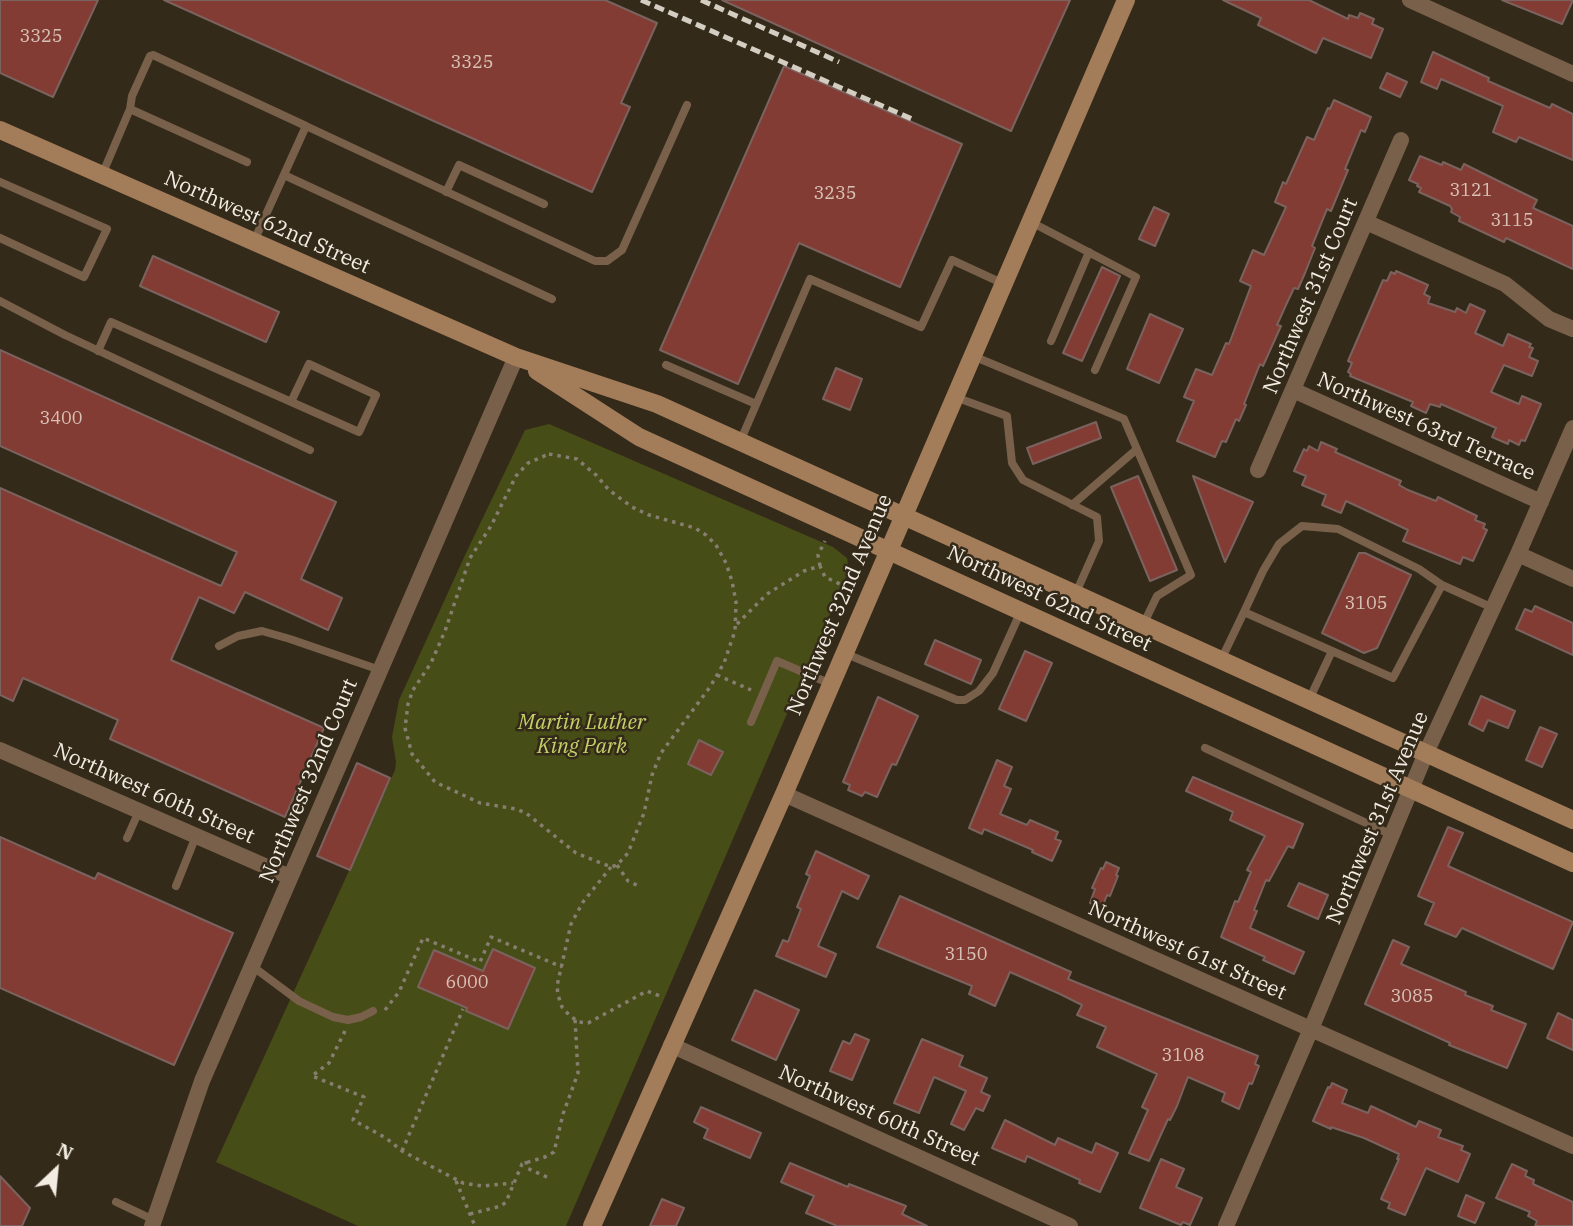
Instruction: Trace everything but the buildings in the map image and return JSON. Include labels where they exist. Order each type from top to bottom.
[{"type":"main road","name":"Northwest 32nd Avenue","points":[[592,1226],[784,794],[1126,0]]},
{"type":"main road","name":"Northwest 62nd Street","points":[[0,130],[516,357],[657,404],[1573,820]]},
{"type":"main road","name":"Northwest 62nd Street","points":[[516,357],[639,437],[1573,863]]},
{"type":"street","points":[[1410,0],[1573,74]]},
{"type":"street","name":"Northwest 31st Court","points":[[1258,470],[1401,140]]},
{"type":"street","points":[[1366,222],[1505,284],[1549,319],[1573,329]]},
{"type":"street","name":"Northwest 32nd Court","points":[[153,1223],[202,1081],[516,357]]},
{"type":"street","name":"Northwest 63rd Terrace","points":[[1293,390],[1541,502]]},
{"type":"street","name":"Northwest 31st Avenue","points":[[1226,1226],[1426,753],[1494,608],[1573,428]]},
{"type":"street","points":[[1518,554],[1573,579]]},
{"type":"street","name":"Northwest 60th Street","points":[[0,750],[290,877]]},
{"type":"street","name":"Northwest 61st Street","points":[[784,794],[1573,1146]]},
{"type":"street","name":"Northwest 60th Street","points":[[671,1045],[1070,1226]]},
{"type":"lane","points":[[102,175],[130,110],[132,96],[150,56],[153,55],[596,261],[607,261],[622,250],[687,105]]},
{"type":"lane","points":[[130,110],[247,162]]},
{"type":"lane","points":[[254,242],[306,126]]},
{"type":"lane","points":[[446,192],[459,165],[544,204]]},
{"type":"lane","points":[[284,175],[552,299]]},
{"type":"lane","points":[[0,182],[107,229],[84,277],[0,238]]},
{"type":"lane","points":[[1031,222],[1136,277],[1095,370]]},
{"type":"lane","points":[[1051,341],[1089,252]]},
{"type":"lane","points":[[740,442],[810,279],[921,327],[952,260],[1004,284]]},
{"type":"lane","points":[[0,301],[98,351],[310,450]]},
{"type":"lane","points":[[98,351],[111,322],[291,402],[359,432],[376,395],[309,364],[291,402]]},
{"type":"lane","points":[[973,356],[1124,419],[1191,575],[1157,596],[1143,625]]},
{"type":"lane","points":[[666,365],[756,404]]},
{"type":"lane","points":[[955,397],[1007,416],[1012,463],[1023,480],[1097,517],[1099,541],[1075,595]]},
{"type":"lane","points":[[1072,505],[1137,449]]},
{"type":"lane","points":[[1221,660],[1263,571],[1279,544],[1302,526],[1338,529],[1419,569],[1442,585],[1494,608]]},
{"type":"lane","points":[[1244,612],[1393,678],[1442,585]]},
{"type":"lane","points":[[844,653],[957,700],[965,700],[979,691],[993,673],[1021,611]]},
{"type":"lane","points":[[219,646],[238,636],[262,631],[380,670]]},
{"type":"lane","points":[[1309,700],[1332,651]]},
{"type":"lane","points":[[751,722],[777,661],[831,684]]},
{"type":"lane","points":[[1205,748],[1392,835]]},
{"type":"lane","points":[[127,838],[139,811]]},
{"type":"lane","points":[[176,886],[196,836]]},
{"type":"lane","points":[[252,966],[299,1001],[333,1017],[348,1020],[376,1013]]},
{"type":"lane","points":[[116,1202],[153,1223]]},
{"type":"path","points":[[611,867],[576,853],[526,813],[481,803],[435,782],[412,754],[405,728],[408,704],[446,631],[470,558],[491,526],[516,476],[528,463],[549,454],[577,459],[609,490],[632,507],[649,515],[695,528],[716,545],[732,581],[736,602],[736,626],[730,648],[717,675],[661,753],[640,825],[628,853],[617,865],[611,867],[576,912],[571,924],[558,995],[562,1007],[575,1019],[588,1023],[647,991],[660,996]]},
{"type":"path","points":[[825,541],[818,555],[820,566],[825,577],[840,584]]},
{"type":"path","points":[[736,626],[767,594],[804,571],[820,566]]},
{"type":"path","points":[[717,675],[762,696]]},
{"type":"path","points":[[617,865],[628,881],[641,887]]},
{"type":"path","points":[[376,1013],[394,1000],[423,938],[480,962],[491,937],[562,967]]},
{"type":"path","points":[[402,1150],[463,1009]]},
{"type":"path","points":[[470,1214],[501,1206],[506,1202],[522,1164],[554,1152],[563,1114],[578,1073],[575,1019]]},
{"type":"path","points":[[356,1026],[345,1030],[329,1063],[312,1076],[364,1097],[353,1120],[455,1179],[473,1185],[513,1183]]},
{"type":"path","points":[[526,1161],[527,1168],[549,1178]]},
{"type":"path","points":[[455,1179],[475,1226]]},
{"type":"green space","name":"Martin Luther King Park","points":[[549,424],[833,547],[847,558],[849,570],[566,1226],[358,1226],[216,1162],[395,770],[392,737],[399,700],[525,430]]},
{"type":"railway","points":[[641,0],[912,119]]},
{"type":"railway","points":[[701,0],[839,62]]}]
